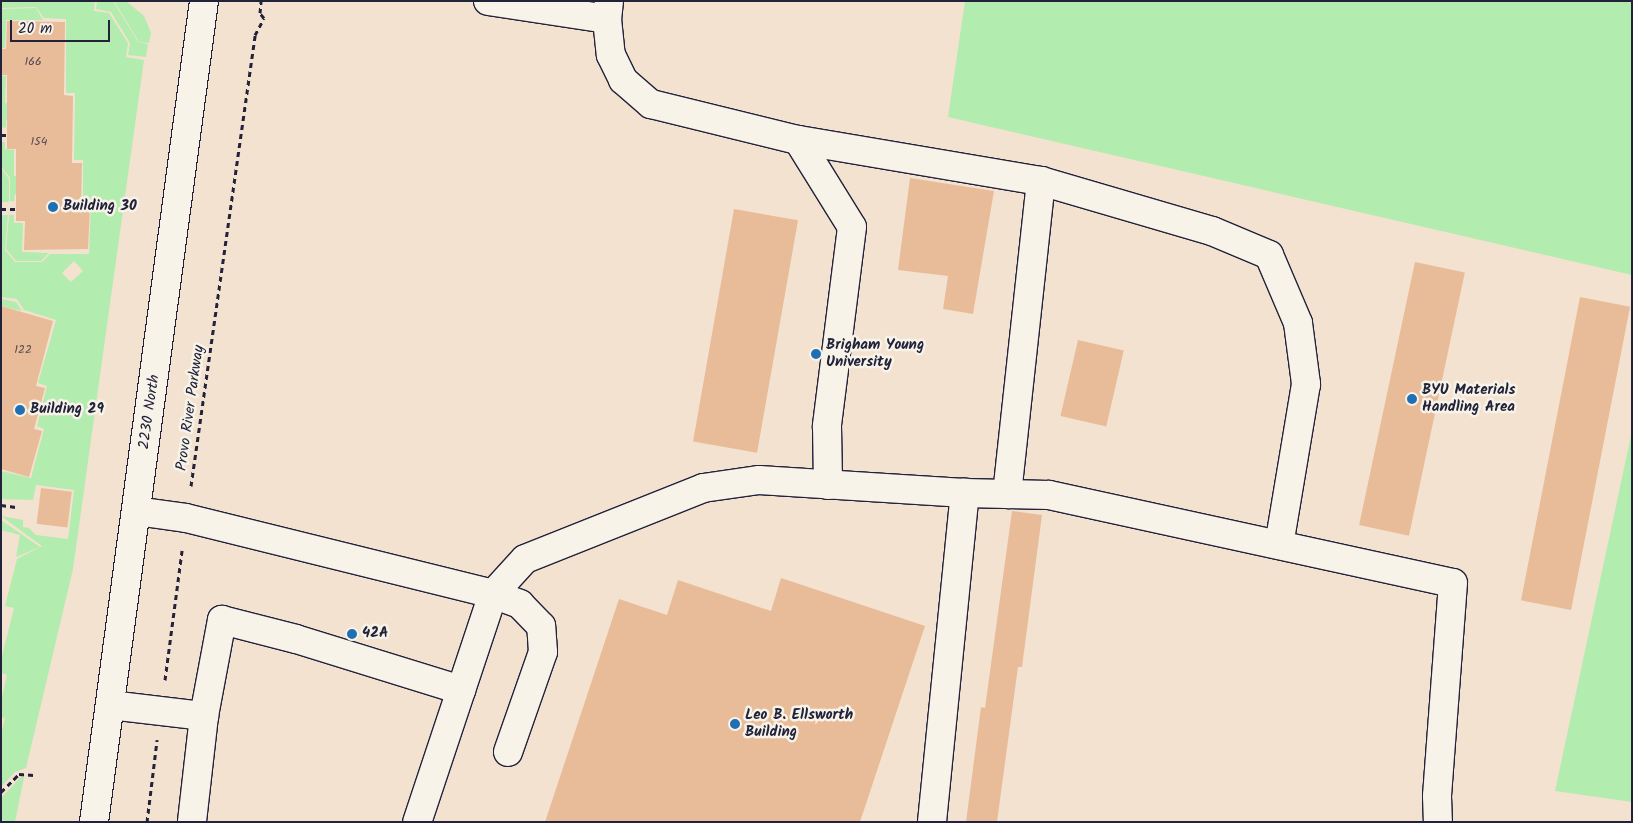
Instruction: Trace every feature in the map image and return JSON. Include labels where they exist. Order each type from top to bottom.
[{"type":"main road","name":"2230 North","points":[[94,822],[204,1]]},
{"type":"main road","points":[[488,1],[608,10],[611,55],[621,75],[651,104],[798,140],[1041,182],[1212,231],[1269,255],[1298,323],[1306,384],[1279,545]]},
{"type":"main road","points":[[798,140],[852,227],[827,426],[828,485]]},
{"type":"main road","points":[[1007,494],[1041,182]]},
{"type":"main road","points":[[417,822],[493,594],[525,559],[703,488],[758,480],[965,493],[1049,495],[1453,583],[1437,796],[1438,822]]},
{"type":"main road","points":[[932,822],[965,493]]},
{"type":"main road","points":[[136,511],[186,518],[493,594],[520,604],[541,626],[543,652],[508,752]]},
{"type":"main road","points":[[192,822],[204,716],[222,620],[296,639],[461,690]]},
{"type":"main road","points":[[110,705],[204,716]]},
{"type":"path","name":"Provo River Parkway","points":[[147,822],[186,518],[255,35],[264,18],[260,13],[261,1]]},
{"type":"path","points":[[1,135],[7,135]]},
{"type":"path","points":[[1,209],[16,209]]},
{"type":"path","points":[[1,505],[16,507]]},
{"type":"path","points":[[1,792],[19,774],[34,775]]},
{"type":"green space","points":[[1,1],[95,1],[94,11],[109,13],[128,43],[126,57],[144,60],[73,569],[26,768],[15,772],[1,787],[1,735],[5,718],[1,717],[1,702],[7,675],[1,673],[1,660],[14,608],[5,606],[17,559],[42,546],[1,516],[23,520],[23,527],[29,528],[36,535],[68,539],[74,490],[36,485],[33,500],[1,499],[1,471],[31,478],[44,429],[37,426],[47,386],[38,383],[56,320],[24,310],[17,299],[1,297],[1,215],[8,215],[5,250],[15,262],[42,262],[50,254],[89,254],[91,203],[83,203],[83,160],[74,160],[75,93],[66,93],[66,19],[44,18],[36,7],[1,8]],"holes":[[[74,261],[83,271],[71,282],[62,273]]]},
{"type":"green space","points":[[97,1],[113,1],[138,42],[148,44],[146,57],[128,55],[130,43],[111,12],[96,9]]},
{"type":"green space","points":[[114,1],[126,1],[144,16],[151,33],[149,43],[139,42]]},
{"type":"green space","points":[[965,1],[1632,1],[1632,275],[948,117]]},
{"type":"green space","points":[[36,8],[43,20],[6,20],[5,48],[1,48],[1,9]]},
{"type":"green space","points":[[1,76],[6,76],[5,103],[14,104],[14,119],[6,120],[6,128],[1,127]]},
{"type":"green space","points":[[1,142],[5,142],[5,149],[14,150],[14,176],[23,177],[23,194],[15,194],[14,201],[10,201],[10,178],[1,166]]},
{"type":"green space","points":[[1,168],[9,179],[9,202],[1,202]]},
{"type":"green space","points":[[9,215],[14,215],[14,223],[23,223],[22,252],[49,253],[41,261],[16,261],[6,249]]},
{"type":"green space","points":[[1,299],[16,302],[22,311],[1,306]]},
{"type":"green space","points":[[1632,431],[1632,802],[1555,791]]},
{"type":"green space","points":[[1,520],[40,547],[16,557],[20,535],[1,530]]},
{"type":"green space","points":[[22,776],[24,777],[15,822],[1,822],[1,798]]},
{"type":"building","points":[[7,21],[65,22],[64,95],[73,96],[72,163],[82,163],[81,206],[90,206],[88,249],[24,250],[25,221],[16,221],[16,149],[7,149],[7,75],[1,75],[1,49],[6,49]]},
{"type":"building","points":[[910,178],[994,191],[973,314],[943,309],[948,276],[898,270]]},
{"type":"building","points":[[734,209],[798,220],[757,453],[693,441]]},
{"type":"building","name":"BYU Materials Handling Area","points":[[1415,262],[1465,273],[1409,536],[1359,525]]},
{"type":"building","points":[[1580,297],[1630,307],[1571,610],[1521,600]]},
{"type":"building","points":[[1,306],[53,321],[36,386],[45,388],[34,429],[42,431],[29,477],[1,469]]},
{"type":"building","points":[[1078,340],[1124,351],[1106,427],[1060,416]]},
{"type":"building","points":[[41,488],[72,492],[67,528],[37,524]]},
{"type":"building","points":[[1012,511],[1042,515],[1022,667],[1018,667],[997,822],[966,822],[981,707],[985,708]]},
{"type":"building","name":"Leo B. Ellsworth Building","points":[[781,578],[925,626],[860,822],[545,822],[619,599],[667,615],[678,580],[771,611]]},
{"type":"place","name":"Building 30","points":[[53,207]]},
{"type":"place","name":"Brigham Young University","points":[[816,354]]},
{"type":"place","name":"BYU Materials Handling Area","points":[[1412,399]]},
{"type":"place","name":"Building 29","points":[[20,410]]},
{"type":"place","name":"42A","points":[[352,634]]},
{"type":"place","name":"Leo B. Ellsworth Building","points":[[735,724]]}]
